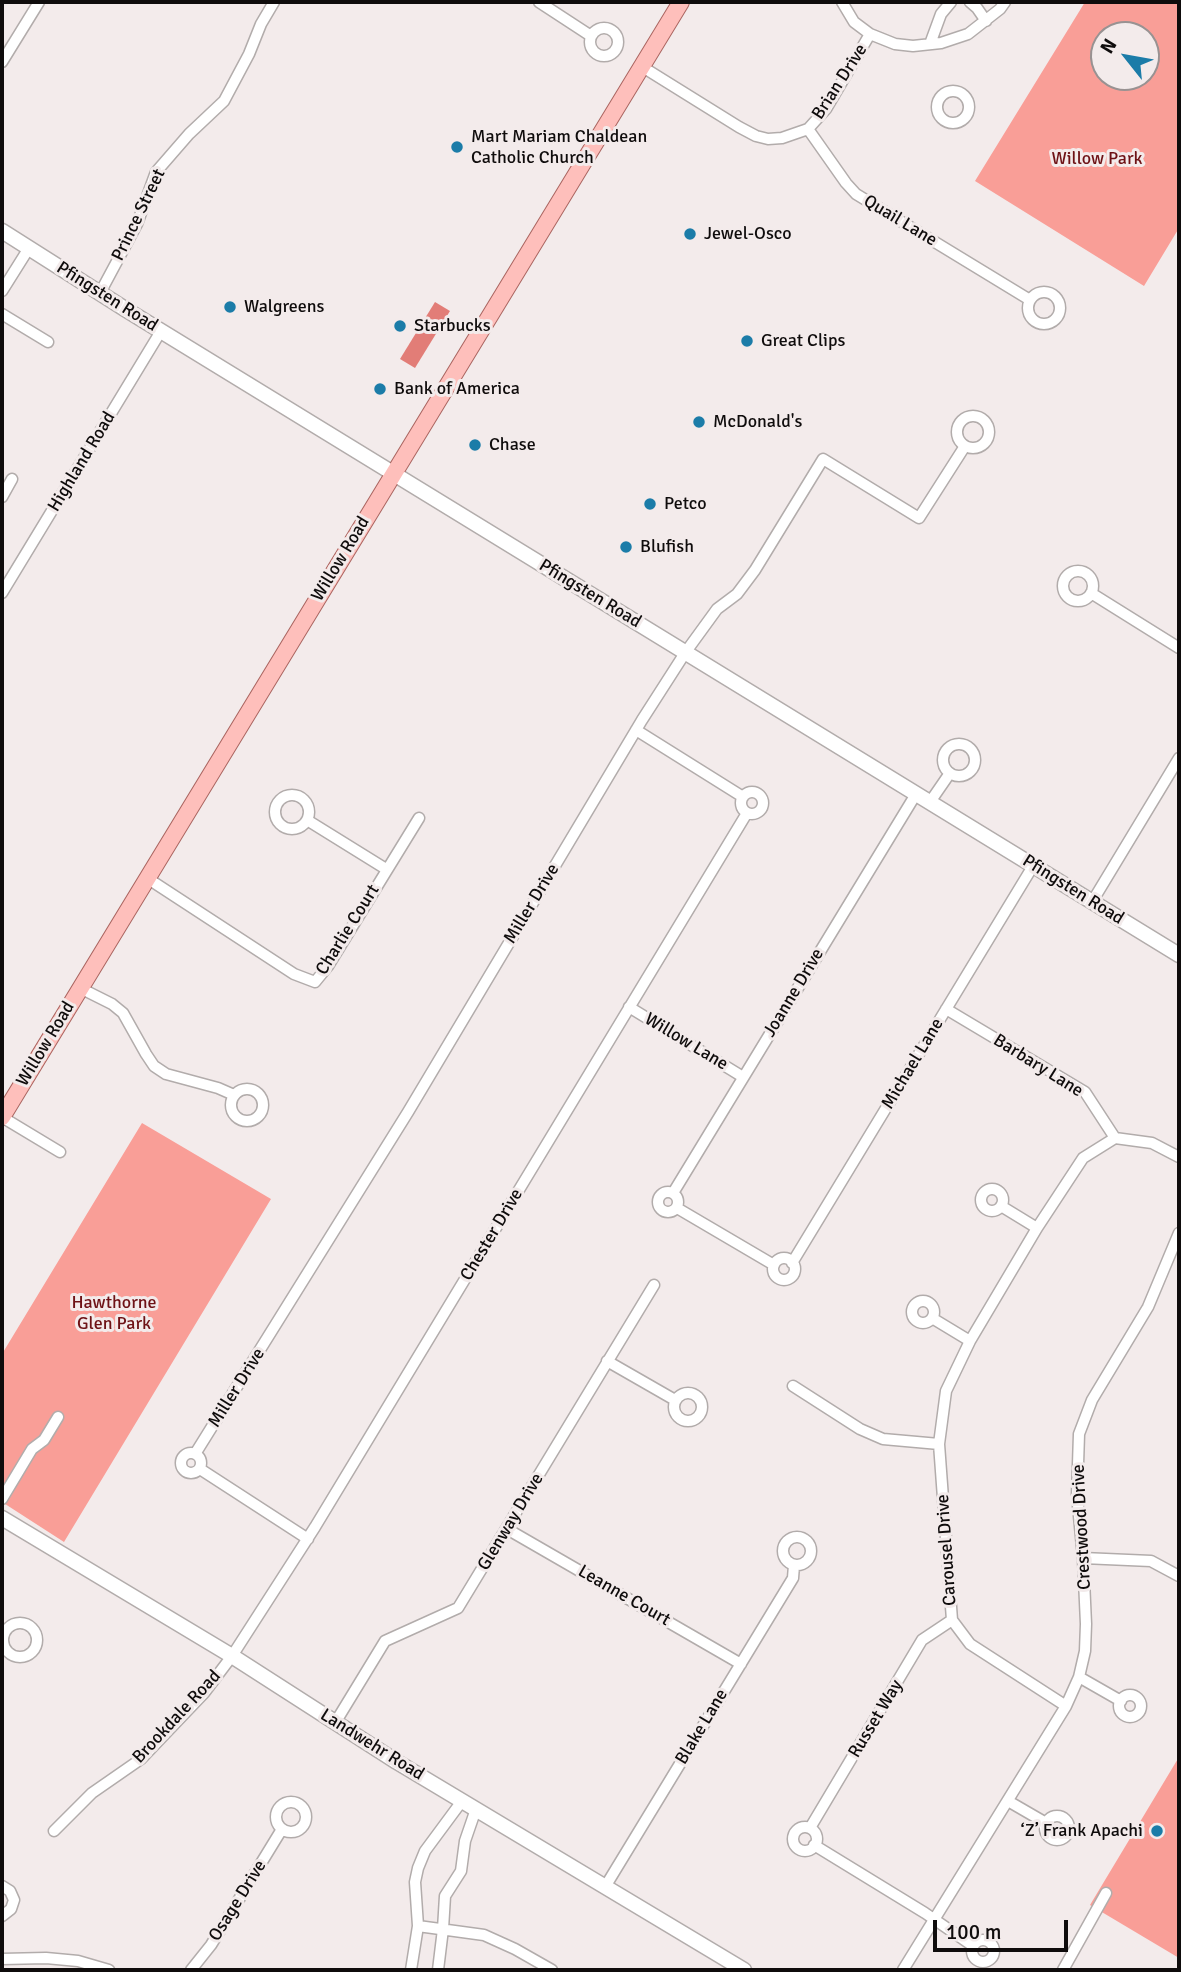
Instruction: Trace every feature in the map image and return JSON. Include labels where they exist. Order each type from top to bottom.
[{"type":"main road","name":"Willow Road","points":[[2,1117],[681,2]]},
{"type":"main road","name":"Pfingsten Road","points":[[2,231],[393,474],[1179,955]]},
{"type":"main road","name":"Landwehr Road","points":[[2,1518],[232,1656],[462,1801],[744,1970]]},
{"type":"street","points":[[2,62],[39,2]]},
{"type":"street","name":"Prince Street","points":[[100,293],[137,224],[156,172],[189,134],[224,101],[274,2]]},
{"type":"street","points":[[539,2],[591,36]]},
{"type":"street","name":"Brian Drive","points":[[808,130],[826,109],[870,34],[854,22],[842,2]]},
{"type":"street","points":[[930,44],[941,14],[951,2]]},
{"type":"street","points":[[970,2],[986,20]]},
{"type":"street","points":[[870,34],[895,44],[913,46],[941,43],[968,34],[1000,9],[1004,2]]},
{"type":"street","points":[[641,66],[756,136],[782,138],[808,130]]},
{"type":"street","name":"Quail Lane","points":[[808,130],[856,194],[1030,300]]},
{"type":"street","points":[[2,291],[29,248]]},
{"type":"street","points":[[2,314],[48,342]]},
{"type":"street","name":"Highland Road","points":[[2,593],[161,331]]},
{"type":"street","name":"Miller Drive","points":[[195,1454],[408,1112],[636,730],[685,653],[717,609],[737,594],[755,570],[823,460],[919,518],[965,446]]},
{"type":"street","points":[[2,497],[12,479]]},
{"type":"street","points":[[1091,593],[1179,648]]},
{"type":"street","points":[[636,730],[743,797]]},
{"type":"street","points":[[1092,902],[1179,758]]},
{"type":"street","points":[[930,802],[950,773]]},
{"type":"street","points":[[754,792],[760,795],[762,808],[757,813],[747,813],[741,806],[743,797],[754,792]]},
{"type":"street","name":"Joanne Drive","points":[[673,1193],[916,794]]},
{"type":"street","name":"Chester Drive","points":[[232,1656],[308,1539],[747,813]]},
{"type":"street","name":"Charlie Court","points":[[147,878],[294,974],[315,982],[328,966],[419,818]]},
{"type":"street","points":[[307,820],[386,869]]},
{"type":"street","name":"Michael Lane","points":[[792,1263],[1033,866]]},
{"type":"street","points":[[80,988],[113,1004],[123,1013],[154,1066],[166,1074],[234,1094]]},
{"type":"street","name":"Willow Lane","points":[[629,1007],[743,1077]]},
{"type":"street","name":"Barbary Lane","points":[[946,1009],[1085,1092],[1115,1138]]},
{"type":"street","points":[[2,1117],[60,1152]]},
{"type":"street","points":[[1115,1138],[1152,1143],[1179,1157]]},
{"type":"street","name":"Carousel Drive","points":[[1066,1706],[970,1644],[952,1620],[939,1444],[946,1391],[970,1341],[1037,1228],[1083,1158],[1115,1138]]},
{"type":"street","points":[[673,1193],[678,1201],[677,1208],[672,1212],[665,1212],[658,1205],[661,1195],[673,1193]]},
{"type":"street","points":[[1001,1206],[1037,1228]]},
{"type":"street","points":[[677,1208],[774,1265]]},
{"type":"street","name":"Crestwood Drive","points":[[903,1970],[1066,1706],[1079,1677],[1085,1651],[1086,1624],[1077,1496],[1079,1434],[1092,1400],[1148,1307],[1179,1233]]},
{"type":"street","points":[[782,1259],[792,1263],[794,1272],[787,1280],[780,1280],[775,1275],[774,1265],[782,1259]]},
{"type":"street","name":"Glenway Drive","points":[[335,1723],[385,1641],[458,1608],[654,1285]]},
{"type":"street","points":[[932,1318],[970,1341]]},
{"type":"street","points":[[607,1361],[675,1400]]},
{"type":"street","points":[[793,1386],[860,1429],[883,1439],[939,1444]]},
{"type":"street","points":[[2,1499],[32,1449],[44,1440],[58,1418]]},
{"type":"street","points":[[189,1453],[195,1454],[200,1459],[200,1469],[195,1473],[188,1473],[181,1467],[183,1457],[189,1453]]},
{"type":"street","points":[[200,1469],[308,1539]]},
{"type":"street","name":"Leanne Court","points":[[507,1529],[741,1664]]},
{"type":"street","points":[[1083,1559],[1151,1561],[1179,1576]]},
{"type":"street","name":"Blake Lane","points":[[605,1887],[793,1577],[794,1565]]},
{"type":"street","name":"Russet Way","points":[[810,1828],[922,1640],[952,1620]]},
{"type":"street","name":"Brookdale Road","points":[[54,1830],[92,1793],[141,1759],[204,1693],[232,1656]]},
{"type":"street","points":[[1079,1677],[1121,1700]]},
{"type":"street","points":[[411,1970],[418,1926],[415,1882],[418,1868],[425,1851],[462,1801]]},
{"type":"street","points":[[1008,1801],[1046,1823]]},
{"type":"street","points":[[438,1970],[445,1896],[461,1871],[465,1841],[476,1809]]},
{"type":"street","points":[[810,1828],[816,1835],[814,1845],[808,1850],[800,1849],[793,1840],[797,1829],[810,1828]]},
{"type":"street","name":"Osage Drive","points":[[191,1970],[225,1924],[282,1829]]},
{"type":"street","points":[[814,1845],[973,1946]]},
{"type":"street","points":[[2,1886],[10,1891],[14,1900],[11,1909],[2,1916]]},
{"type":"street","points":[[1063,1970],[1106,1893]]},
{"type":"street","points":[[418,1926],[484,1935],[515,1948],[552,1970]]},
{"type":"street","points":[[2,1959],[46,1958],[78,1961],[109,1970]]},
{"type":"green space","name":"Willow Park","points":[[1085,2],[1179,2],[1179,228],[1144,286],[975,181]]},
{"type":"green space","name":"Hawthorne Glen Park","points":[[142,1123],[271,1199],[64,1542],[2,1502],[2,1354]]},
{"type":"green space","name":"‘Z’ Frank Apachi","points":[[1179,1757],[1179,1958],[1090,1905]]},
{"type":"shaded area","points":[[435,302],[450,311],[415,368],[400,359]]},
{"type":"place","name":"Mart Mariam Chaldean Catholic Church","points":[[457,147]]},
{"type":"place","name":"Jewel-Osco","points":[[690,234]]},
{"type":"place","name":"Walgreens","points":[[230,307]]},
{"type":"place","name":"Starbucks","points":[[400,326]]},
{"type":"place","name":"Great Clips","points":[[747,341]]},
{"type":"place","name":"Bank of America","points":[[380,389]]},
{"type":"place","name":"McDonald's","points":[[699,422]]},
{"type":"place","name":"Chase","points":[[475,445]]},
{"type":"place","name":"Petco","points":[[650,504]]},
{"type":"place","name":"Blufish","points":[[626,547]]},
{"type":"place","name":"‘Z’ Frank Apachi","points":[[1157,1831]]}]
